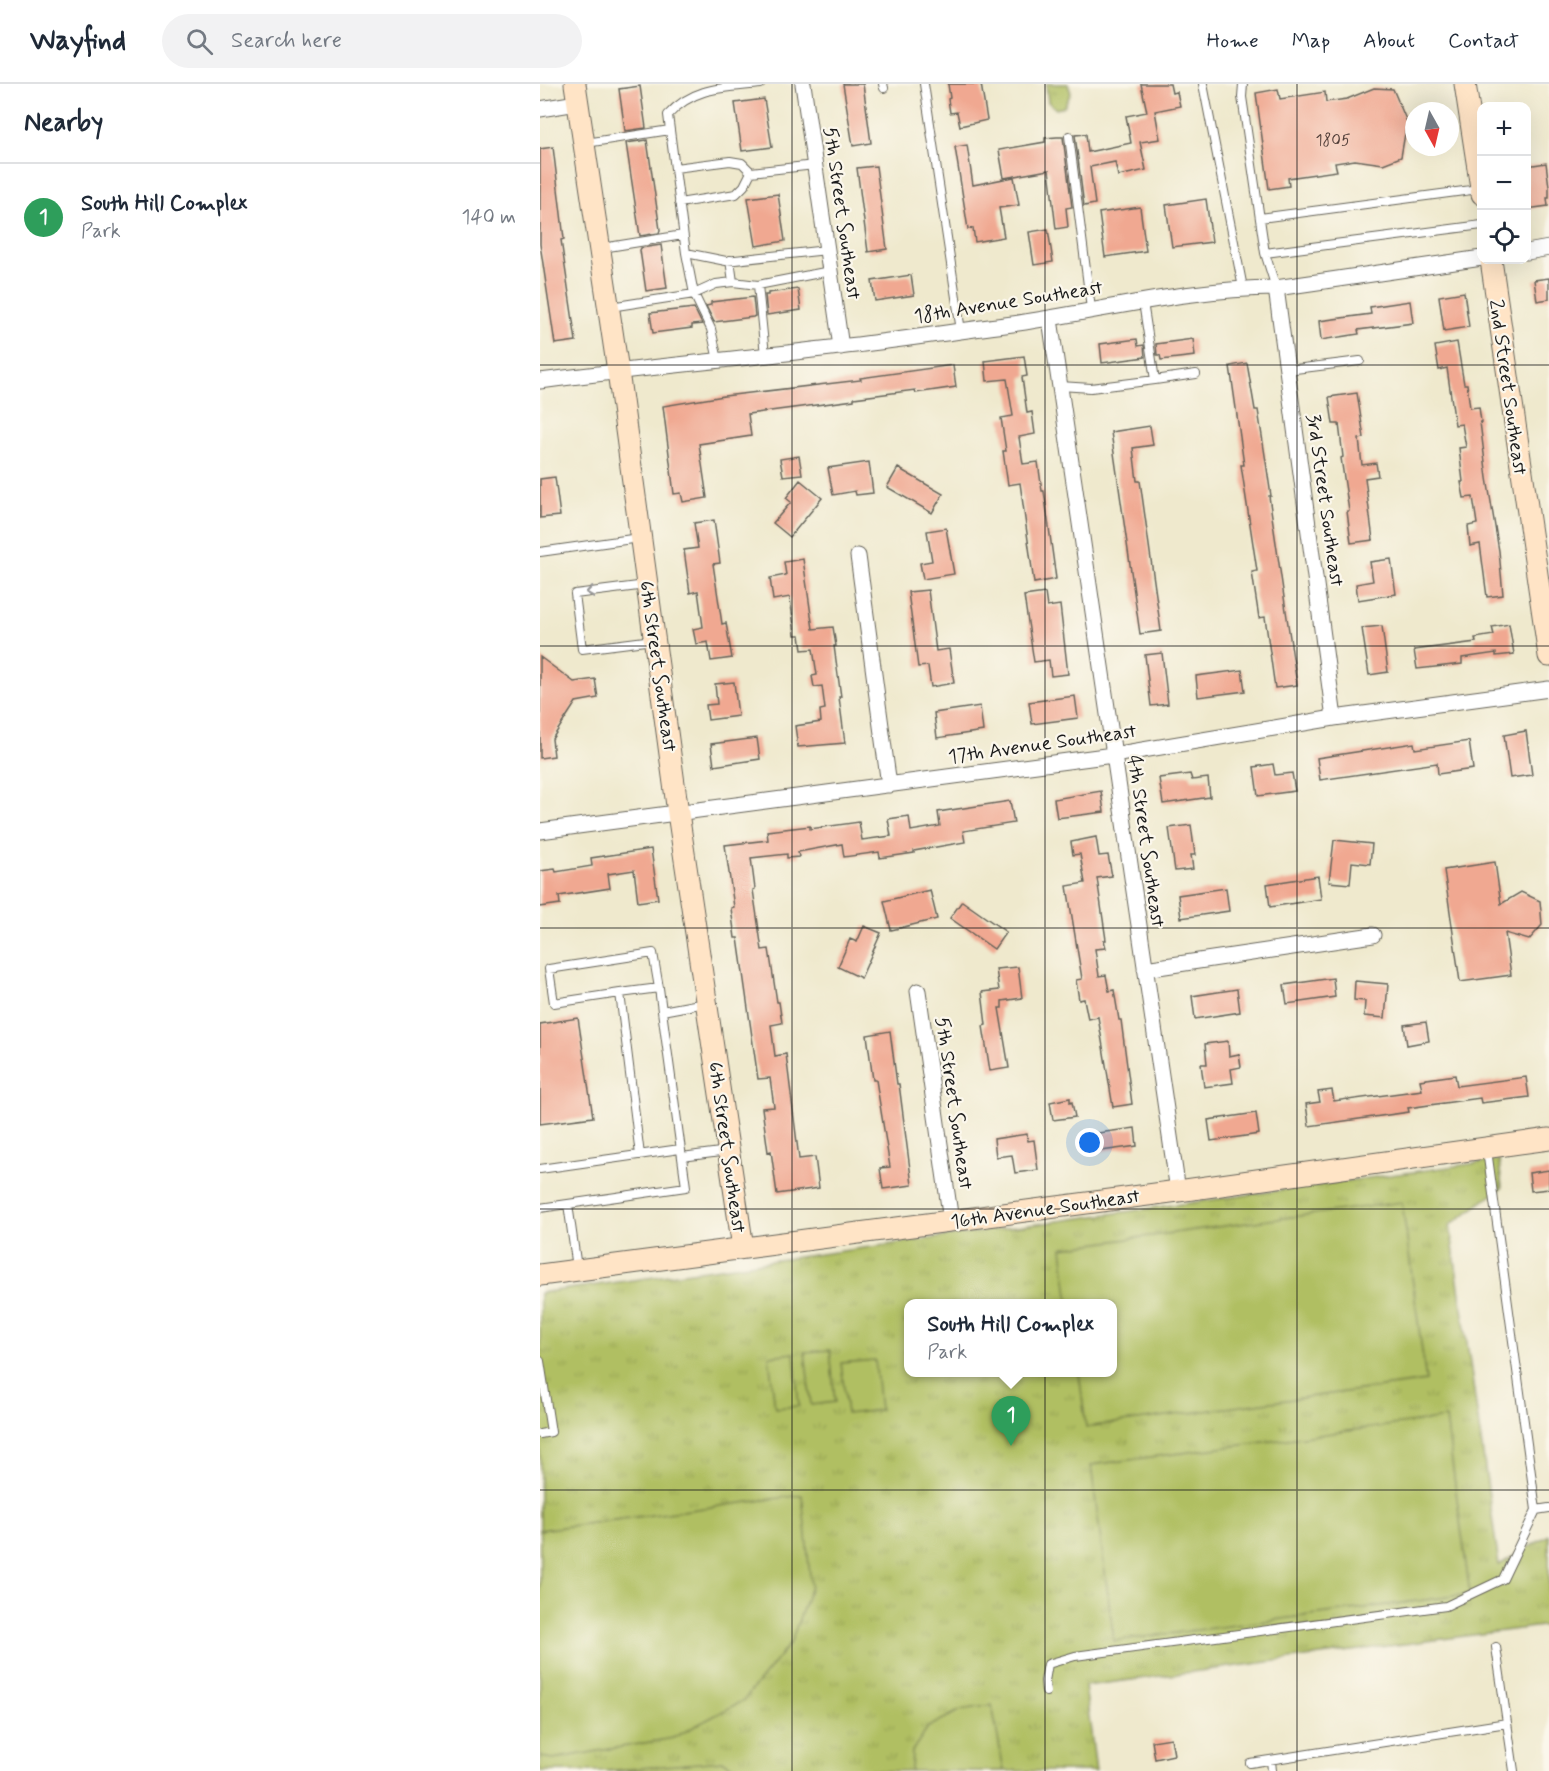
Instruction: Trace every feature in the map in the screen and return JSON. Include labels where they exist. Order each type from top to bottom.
[{"type":"street","name":"5th Street Southeast","points":[[803,84],[841,347]]},
{"type":"street","points":[[1465,84],[1477,165]]},
{"type":"street","points":[[540,109],[576,94]]},
{"type":"street","name":"6th Street Southeast","points":[[576,94],[618,371],[678,813],[743,1248]]},
{"type":"street","points":[[1531,251],[1549,248]]},
{"type":"street","name":"18th Avenue Southeast","points":[[540,381],[841,347],[1050,319],[1091,309],[1243,288],[1276,288],[1477,259]]},
{"type":"street","name":"2nd Street Southeast","points":[[1492,264],[1549,656]]},
{"type":"street","name":"3rd Street Southeast","points":[[1276,288],[1334,718]]},
{"type":"street","name":"4th Street Southeast","points":[[1050,319],[1178,1191]]},
{"type":"street","points":[[858,556],[890,784]]},
{"type":"street","name":"17th Avenue Southeast","points":[[540,831],[1113,755],[1334,718],[1549,689]]},
{"type":"street","points":[[1145,969],[1373,935]]},
{"type":"street","name":"5th Street Southeast","points":[[918,991],[951,1221]]},
{"type":"street","name":"16th Avenue Southeast","points":[[540,1275],[1178,1191],[1549,1139]]},
{"type":"lane","points":[[718,360],[711,329],[694,294],[683,235],[669,115],[680,103],[704,91],[722,86],[761,84]]},
{"type":"lane","points":[[924,84],[961,331]]},
{"type":"lane","points":[[1203,84],[1243,288]]},
{"type":"lane","points":[[1243,84],[1242,97],[1265,253],[1276,288]]},
{"type":"lane","points":[[584,144],[670,130]]},
{"type":"lane","points":[[1069,136],[1091,309]]},
{"type":"lane","points":[[675,168],[730,161],[742,163],[751,172]]},
{"type":"lane","points":[[751,172],[815,165]]},
{"type":"lane","points":[[679,203],[736,194],[744,186],[751,172]]},
{"type":"lane","points":[[1260,218],[1477,192]]},
{"type":"lane","points":[[1265,253],[1477,226]]},
{"type":"lane","points":[[599,248],[683,235]]},
{"type":"lane","points":[[686,253],[730,260],[827,250]]},
{"type":"lane","points":[[730,260],[733,282]]},
{"type":"lane","points":[[608,307],[694,294],[716,285],[733,282],[758,285],[830,271]]},
{"type":"lane","points":[[758,285],[765,355]]},
{"type":"lane","points":[[1143,302],[1155,380]]},
{"type":"lane","points":[[1287,370],[1360,361]]},
{"type":"lane","points":[[1060,386],[1091,388],[1196,374]]},
{"type":"lane","points":[[540,552],[641,538]]},
{"type":"lane","points":[[648,584],[575,594],[582,649],[655,640]]},
{"type":"lane","points":[[540,1208],[686,1187],[659,988],[653,953],[549,969],[554,1003],[659,988]]},
{"type":"lane","points":[[620,993],[640,1155]]},
{"type":"lane","points":[[662,1011],[707,1003]]},
{"type":"lane","points":[[1046,1692],[1047,1664],[1075,1656],[1446,1606],[1503,1579],[1536,1510],[1487,1147]]},
{"type":"lane","points":[[540,1169],[640,1155],[729,1151]]},
{"type":"lane","points":[[568,1204],[578,1270]]},
{"type":"lane","points":[[540,1361],[551,1432],[540,1434]]},
{"type":"lane","points":[[1536,1510],[1549,1508]]},
{"type":"lane","points":[[1496,1647],[1514,1771]]},
{"type":"lane","points":[[1250,1763],[1507,1723]]},
{"type":"lane","points":[[1271,1760],[1272,1771]]},
{"type":"green space","points":[[1046,84],[1068,84],[1071,93],[1064,107],[1056,109],[1048,102]]},
{"type":"green space","points":[[1499,1160],[1502,1188],[1450,1225],[1499,1565],[1549,1535],[1549,1625],[1085,1686],[1096,1771],[540,1771],[540,1293]]},
{"type":"green space","points":[[1402,1202],[1426,1381],[1086,1427],[1080,1377],[1117,1377],[1117,1299],[1068,1299],[1062,1248]]},
{"type":"green space","points":[[830,1350],[835,1402],[811,1405],[805,1352]]},
{"type":"green space","points":[[794,1353],[799,1406],[775,1408],[769,1356]]},
{"type":"green space","points":[[875,1360],[880,1410],[847,1414],[841,1363]]},
{"type":"green space","points":[[1446,1418],[1470,1594],[1114,1641],[1091,1465]]},
{"type":"green space","points":[[802,1495],[811,1586],[791,1642],[744,1700],[673,1738],[553,1759],[540,1757],[540,1530]]},
{"type":"green space","points":[[992,1705],[1004,1771],[911,1771],[912,1751],[928,1727],[961,1710]]},
{"type":"green space","points":[[723,1761],[741,1771],[605,1771]]},
{"type":"building","points":[[843,84],[863,84],[871,143],[853,146]]},
{"type":"building","points":[[948,84],[981,84],[987,120],[960,126],[957,112],[950,113]]},
{"type":"building","points":[[1141,84],[1170,84],[1172,93],[1177,92],[1180,106],[1155,111],[1160,139],[1140,142],[1146,170],[1118,176],[1115,162],[1090,167],[1095,204],[1084,206],[1075,135],[1086,134],[1088,152],[1131,143],[1126,116],[1147,112]]},
{"type":"building","points":[[640,86],[646,128],[625,131],[619,89]]},
{"type":"building","points":[[1374,88],[1393,89],[1405,117],[1401,157],[1383,164],[1355,160],[1335,163],[1337,171],[1288,178],[1289,186],[1269,189],[1256,93],[1278,89],[1280,99],[1325,92],[1326,102],[1347,99]]},
{"type":"building","points":[[764,99],[772,147],[742,151],[735,103]]},
{"type":"building","points":[[1063,137],[1072,207],[1066,208],[1068,227],[1056,229],[1049,170],[1004,178],[999,150],[1045,142],[1045,138]]},
{"type":"building","points":[[647,140],[660,230],[659,233],[640,236],[626,143]]},
{"type":"building","points":[[967,145],[973,185],[1014,177],[1019,205],[999,208],[1004,237],[975,242],[973,228],[968,229],[955,147]]},
{"type":"building","points":[[553,147],[564,239],[561,240],[576,341],[555,344],[540,244],[540,149]]},
{"type":"building","points":[[1546,163],[1549,187],[1548,206],[1531,208],[1531,165]]},
{"type":"building","points":[[876,166],[887,249],[868,252],[857,168]]},
{"type":"building","points":[[778,194],[785,241],[756,246],[748,198]]},
{"type":"building","points":[[1206,199],[1212,242],[1172,247],[1166,205]]},
{"type":"building","points":[[1140,207],[1146,251],[1105,257],[1099,213]]},
{"type":"building","points":[[1048,229],[1053,262],[1034,265],[1029,232]]},
{"type":"building","points":[[661,245],[667,288],[646,291],[640,250]]},
{"type":"building","points":[[911,275],[914,295],[875,301],[872,281]]},
{"type":"building","points":[[1549,278],[1549,299],[1537,301],[1534,280]]},
{"type":"building","points":[[798,289],[801,310],[767,315],[765,295]]},
{"type":"building","points":[[1464,292],[1469,327],[1444,331],[1439,296]]},
{"type":"building","points":[[753,297],[755,316],[753,317],[714,322],[706,306],[711,305],[711,302]]},
{"type":"building","points":[[1410,301],[1413,323],[1358,330],[1359,334],[1321,340],[1319,321],[1371,314],[1370,307]]},
{"type":"building","points":[[694,308],[702,324],[692,325],[692,328],[653,333],[650,313]]},
{"type":"building","points":[[1137,339],[1138,346],[1144,345],[1145,357],[1102,363],[1100,344]]},
{"type":"building","points":[[1193,339],[1195,356],[1161,360],[1160,355],[1157,355],[1156,344]]},
{"type":"building","points":[[1457,342],[1470,408],[1479,407],[1503,595],[1487,597],[1480,544],[1470,546],[1468,526],[1477,524],[1473,497],[1464,498],[1461,482],[1463,482],[1459,448],[1466,447],[1462,424],[1455,425],[1447,368],[1439,370],[1435,346]]},
{"type":"building","points":[[1024,356],[1027,376],[1022,377],[1027,413],[1032,412],[1035,434],[1019,437],[1023,464],[1038,462],[1056,579],[1034,583],[1020,483],[1008,485],[1003,451],[1006,451],[1001,418],[1013,416],[1007,379],[987,381],[985,361]]},
{"type":"building","points":[[1247,363],[1255,410],[1258,410],[1297,685],[1275,688],[1265,617],[1259,618],[1252,572],[1257,571],[1241,465],[1244,465],[1230,366]]},
{"type":"building","points":[[953,365],[956,387],[916,393],[915,390],[748,414],[751,436],[699,444],[707,498],[683,502],[681,493],[674,494],[663,406],[724,396],[861,380],[860,378]]},
{"type":"building","points":[[1357,393],[1364,438],[1359,439],[1362,465],[1376,463],[1378,476],[1365,478],[1373,540],[1351,543],[1339,424],[1333,424],[1329,397]]},
{"type":"building","points":[[1150,426],[1153,445],[1133,448],[1137,481],[1140,481],[1161,631],[1140,634],[1111,432]]},
{"type":"building","points":[[799,456],[802,474],[783,476],[780,459]]},
{"type":"building","points":[[869,462],[873,493],[856,495],[855,491],[833,495],[828,468]]},
{"type":"building","points":[[898,468],[943,494],[932,513],[887,487]]},
{"type":"building","points":[[555,477],[560,516],[540,518],[540,479]]},
{"type":"building","points":[[800,480],[822,498],[790,537],[773,523],[791,502],[786,498]]},
{"type":"building","points":[[714,520],[720,563],[713,564],[722,624],[726,623],[732,658],[711,661],[708,642],[696,644],[693,629],[703,627],[698,591],[690,593],[684,550],[698,548],[694,523]]},
{"type":"building","points":[[946,528],[954,574],[923,579],[920,563],[932,561],[927,531]]},
{"type":"building","points":[[803,559],[813,629],[833,627],[845,743],[798,747],[795,726],[821,722],[820,710],[825,709],[822,686],[814,687],[812,676],[817,675],[813,649],[802,650],[800,635],[795,635],[790,597],[773,600],[770,578],[786,575],[784,562]]},
{"type":"building","points":[[1391,559],[1396,594],[1358,600],[1356,584],[1373,581],[1370,562]]},
{"type":"building","points":[[928,590],[936,651],[949,649],[954,683],[931,687],[928,666],[918,667],[908,592]]},
{"type":"building","points":[[1045,593],[1047,607],[1060,605],[1068,674],[1051,676],[1049,660],[1034,662],[1024,596]]},
{"type":"building","points":[[1509,624],[1514,654],[1496,656],[1496,653],[1462,658],[1462,664],[1417,669],[1414,650],[1476,642],[1475,638],[1494,635],[1492,627]]},
{"type":"building","points":[[1382,626],[1388,672],[1369,675],[1362,628]]},
{"type":"building","points":[[1162,653],[1168,704],[1151,706],[1145,655]]},
{"type":"building","points":[[540,657],[574,682],[595,679],[598,698],[576,702],[552,739],[554,756],[540,758]]},
{"type":"building","points":[[1242,670],[1245,691],[1198,697],[1196,676]]},
{"type":"building","points":[[734,682],[738,716],[708,720],[706,705],[717,704],[715,684]]},
{"type":"building","points":[[1075,696],[1078,718],[1032,724],[1029,702]]},
{"type":"building","points":[[980,706],[983,731],[937,738],[934,713]]},
{"type":"building","points":[[1526,731],[1532,775],[1510,778],[1504,735]]},
{"type":"building","points":[[757,738],[760,759],[714,766],[711,744]]},
{"type":"building","points":[[1469,741],[1473,769],[1438,774],[1437,763],[1320,780],[1317,758],[1414,743],[1415,749]]},
{"type":"building","points":[[1273,764],[1275,775],[1292,773],[1295,791],[1258,796],[1254,767]]},
{"type":"building","points":[[1190,774],[1192,780],[1208,778],[1210,797],[1163,804],[1159,778]]},
{"type":"building","points":[[1101,791],[1104,812],[1057,818],[1054,799]]},
{"type":"building","points":[[1010,801],[1014,823],[963,831],[965,842],[880,858],[879,852],[844,857],[842,844],[798,852],[799,857],[787,858],[787,854],[751,858],[755,889],[753,890],[762,950],[769,949],[782,1023],[771,1025],[775,1056],[786,1054],[799,1159],[815,1157],[819,1188],[777,1194],[762,1108],[774,1107],[770,1078],[758,1079],[738,938],[735,938],[731,908],[734,907],[725,845],[768,840],[767,831],[810,826],[810,829],[859,822],[862,840],[891,836],[888,819],[909,816],[911,831],[940,826],[938,812]]},
{"type":"building","points":[[1191,825],[1195,855],[1191,855],[1193,869],[1175,871],[1169,828]]},
{"type":"building","points":[[1096,837],[1099,856],[1108,855],[1112,876],[1097,878],[1106,948],[1095,949],[1099,976],[1106,975],[1109,991],[1114,990],[1119,1020],[1121,1020],[1132,1104],[1113,1107],[1098,1017],[1088,1019],[1084,999],[1079,1000],[1076,980],[1082,979],[1067,886],[1085,883],[1080,854],[1073,855],[1071,842]]},
{"type":"building","points":[[1334,840],[1372,844],[1370,864],[1352,862],[1350,884],[1329,882]]},
{"type":"building","points":[[651,849],[658,899],[638,902],[634,870],[608,874],[610,888],[559,896],[560,904],[540,907],[540,871],[555,869],[556,872],[592,866],[591,858]]},
{"type":"building","points":[[1495,862],[1501,904],[1521,892],[1540,901],[1542,925],[1529,940],[1505,933],[1511,975],[1460,982],[1444,870]]},
{"type":"building","points":[[1318,876],[1321,899],[1270,907],[1267,884]]},
{"type":"building","points":[[1226,888],[1229,911],[1181,918],[1178,895]]},
{"type":"building","points":[[930,890],[937,919],[891,930],[884,901]]},
{"type":"building","points":[[962,901],[1006,932],[994,949],[950,918]]},
{"type":"building","points":[[864,926],[881,933],[861,978],[838,967],[850,939],[857,942]]},
{"type":"building","points":[[1018,967],[1022,998],[1002,1001],[1002,1008],[999,1008],[1009,1068],[990,1071],[983,1026],[986,1025],[982,992],[999,990],[996,969]]},
{"type":"building","points":[[1333,978],[1335,997],[1287,1004],[1284,985]]},
{"type":"building","points":[[1355,981],[1388,984],[1385,1018],[1364,1016],[1365,1001],[1354,1000]]},
{"type":"building","points":[[1237,989],[1240,1012],[1195,1019],[1192,996]]},
{"type":"building","points":[[578,1018],[593,1117],[540,1124],[540,1024]]},
{"type":"building","points":[[1426,1022],[1429,1041],[1407,1045],[1404,1025]]},
{"type":"building","points":[[890,1031],[912,1185],[883,1189],[880,1168],[890,1167],[876,1080],[873,1080],[867,1035]]},
{"type":"building","points":[[1228,1041],[1229,1056],[1239,1054],[1241,1067],[1231,1069],[1233,1083],[1204,1087],[1201,1064],[1207,1064],[1205,1044]]},
{"type":"building","points":[[1455,1075],[1457,1086],[1526,1077],[1529,1097],[1481,1103],[1480,1098],[1408,1108],[1409,1112],[1309,1126],[1306,1104],[1320,1102],[1318,1092],[1332,1090],[1334,1101],[1348,1100],[1422,1090],[1420,1080]]},
{"type":"building","points":[[1070,1098],[1075,1117],[1053,1120],[1050,1102]]},
{"type":"building","points":[[1256,1113],[1259,1134],[1211,1141],[1208,1120]]},
{"type":"building","points":[[1135,1128],[1137,1146],[1094,1152],[1091,1134]]},
{"type":"building","points":[[1027,1134],[1028,1141],[1034,1140],[1038,1170],[1015,1173],[1012,1155],[996,1157],[994,1139]]},
{"type":"building","points":[[1549,1170],[1549,1189],[1531,1191],[1529,1173]]},
{"type":"building","points":[[1171,1738],[1174,1755],[1155,1759],[1152,1741]]},
{"type":"place","name":"South Hill Complex","points":[[1011,1446]]}]
